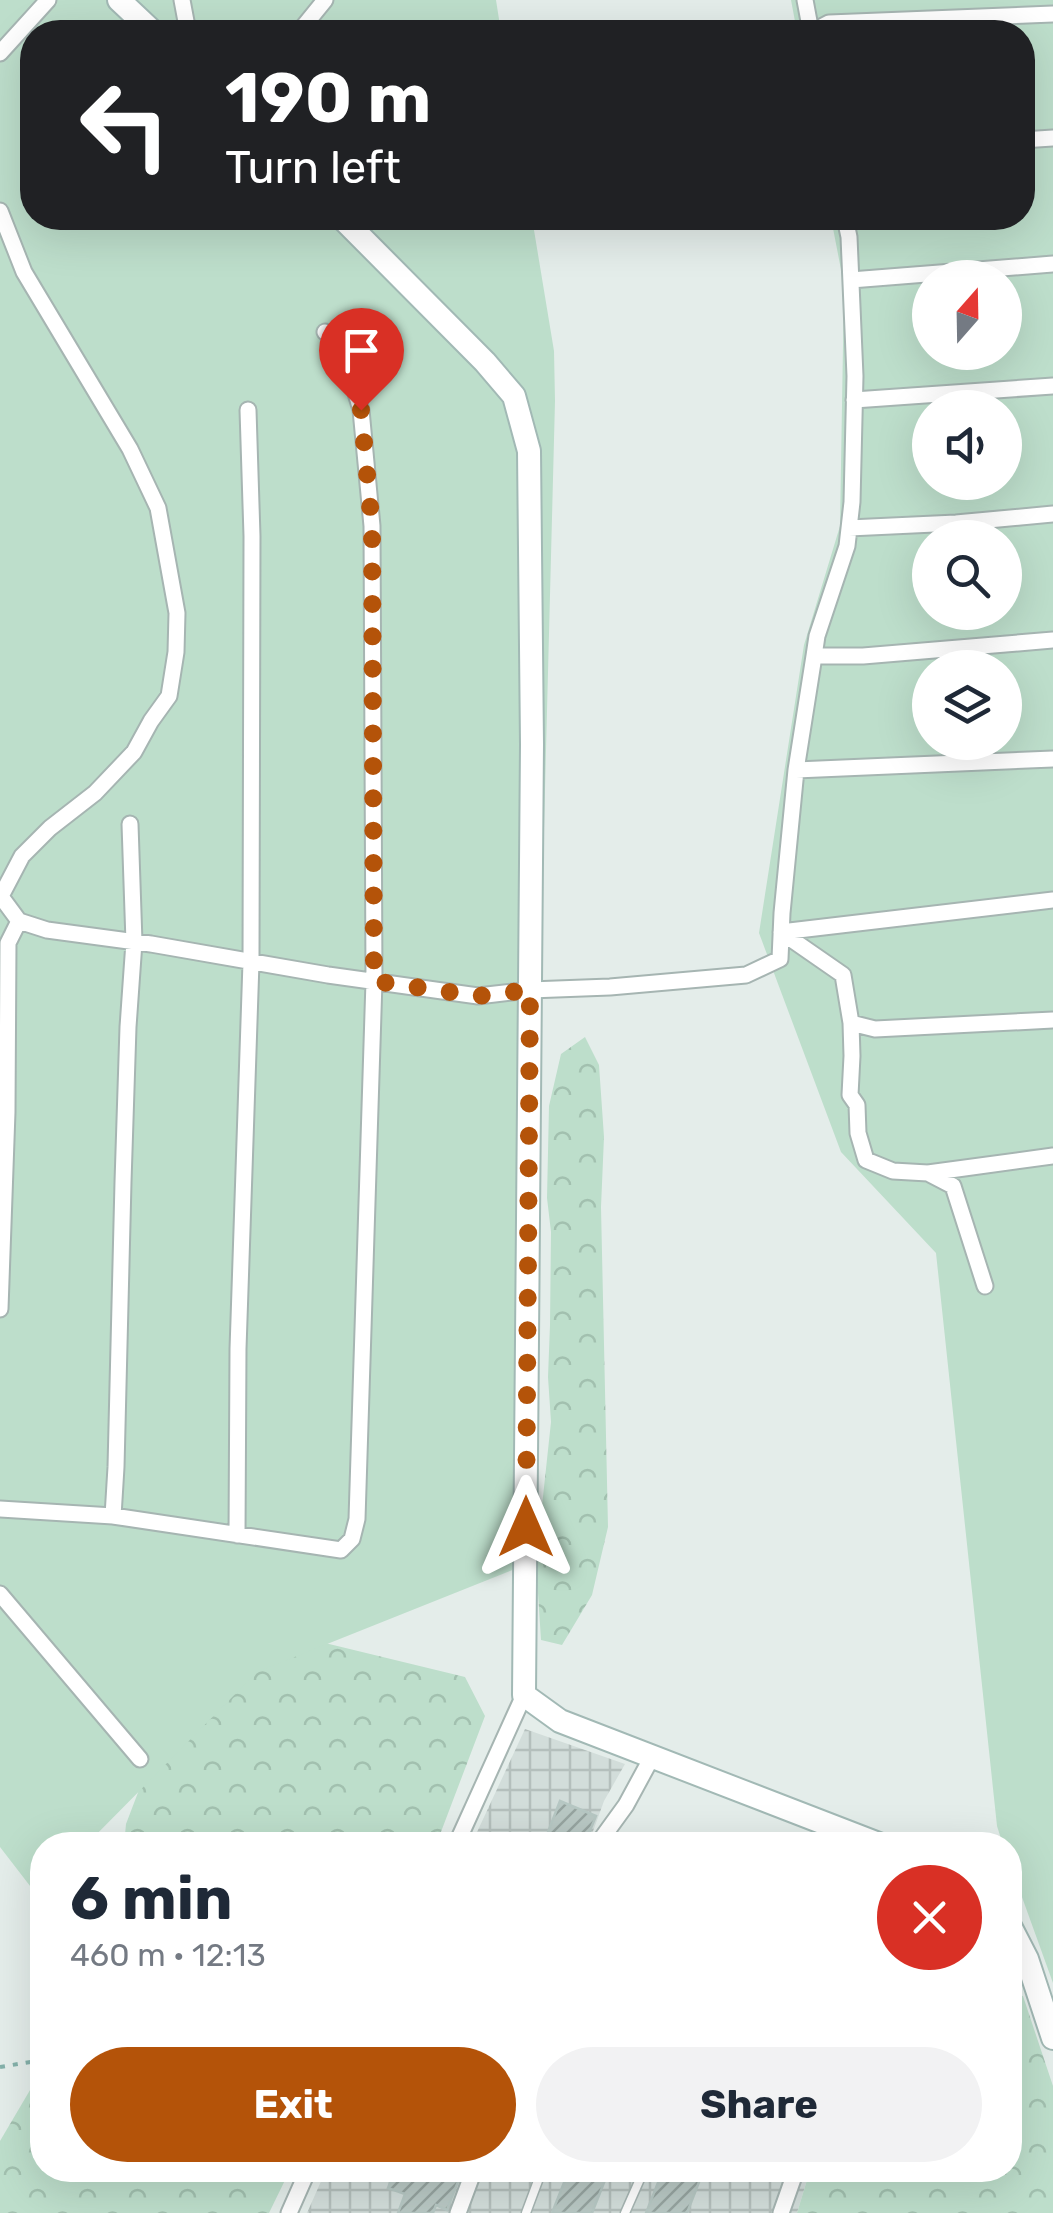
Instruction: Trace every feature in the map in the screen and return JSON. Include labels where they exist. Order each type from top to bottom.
[{"type":"street","points":[[30,20],[48,0]]},
{"type":"street","points":[[119,0],[140,20]]},
{"type":"street","points":[[309,20],[325,0]]},
{"type":"street","points":[[904,20],[1053,14]]},
{"type":"street","points":[[0,53],[20,31]]},
{"type":"street","points":[[0,211],[24,272],[130,449],[158,508],[177,613],[169,696],[134,752],[95,793],[22,856],[1,898],[19,921],[47,930],[478,996],[746,975],[780,960],[796,770],[817,636],[847,546],[852,502],[854,400],[847,230]]},
{"type":"street","points":[[354,230],[514,396],[529,450],[532,726],[524,1695],[462,1832]]},
{"type":"street","points":[[851,280],[1053,264]]},
{"type":"street","points":[[0,1509],[113,1516],[341,1550],[352,1540],[357,1519],[374,981],[372,526],[361,410],[340,340],[324,332]]},
{"type":"street","points":[[854,400],[1053,386]]},
{"type":"street","points":[[237,1535],[238,1349],[251,962],[252,536],[248,410]]},
{"type":"street","points":[[849,528],[1053,514]]},
{"type":"street","points":[[814,656],[863,656],[1053,640]]},
{"type":"street","points":[[796,770],[1053,759]]},
{"type":"street","points":[[113,1516],[134,942],[130,824]]},
{"type":"street","points":[[781,932],[1053,900]]},
{"type":"street","points":[[0,1309],[8,943],[19,921]]},
{"type":"street","points":[[781,932],[842,975],[850,1023],[850,1095],[857,1106],[858,1132],[866,1160],[893,1171],[928,1174],[1053,1156]]},
{"type":"street","points":[[850,1023],[874,1028],[1053,1020]]},
{"type":"street","points":[[928,1174],[952,1186],[985,1286]]},
{"type":"street","points":[[0,1595],[140,1759]]},
{"type":"street","points":[[524,1695],[560,1721],[848,1832]]},
{"type":"street","points":[[607,1832],[652,1756]]},
{"type":"street","points":[[1022,1949],[1053,2038]]},
{"type":"street","points":[[288,2213],[302,2182]]},
{"type":"street","points":[[458,2213],[470,2182]]},
{"type":"street","points":[[782,2213],[792,2182]]},
{"type":"lane","points":[[526,2213],[538,2182]]},
{"type":"lane","points":[[625,2213],[639,2182]]},
{"type":"path","points":[[0,2067],[30,2062]]},
{"type":"shaded area","points":[[525,1729],[625,1764],[604,1801],[593,1832],[477,1832]]},
{"type":"shaded area","points":[[321,2182],[806,2182],[797,2213],[307,2213]]},
{"type":"green space","points":[[0,0],[496,0],[499,20],[20,20],[20,230],[534,230],[554,351],[555,401],[525,1565],[257,1672],[99,1832],[30,1832],[30,1886],[0,1847]]},
{"type":"green space","points":[[791,0],[1053,0],[1053,1983],[1022,1897],[1022,1832],[999,1832],[997,1826],[936,1253],[841,1152],[759,933],[804,645],[840,526],[844,285],[833,230],[1035,230],[1035,20],[795,20]]},
{"type":"green space","points":[[585,1037],[599,1065],[604,1137],[601,1207],[608,1527],[592,1595],[562,1645],[541,1640],[536,1562],[551,1422],[549,1106],[561,1054]]},
{"type":"green space","points":[[225,1633],[325,1643],[465,1677],[485,1716],[441,1832],[125,1832],[158,1740]]},
{"type":"green space","points":[[1023,1996],[1053,2086],[1053,2213],[797,2213],[806,2182],[1022,2182]]},
{"type":"green space","points":[[30,2090],[30,2182],[284,2182],[269,2213],[0,2213],[0,2141]]},
{"type":"building","points":[[560,1801],[596,1816],[589,1832],[548,1832]]},
{"type":"building","points":[[390,2182],[458,2182],[447,2210],[436,2205],[433,2213],[398,2213],[405,2194],[388,2188]]},
{"type":"building","points":[[564,2182],[604,2182],[592,2213],[552,2213]]},
{"type":"building","points":[[658,2182],[699,2182],[687,2213],[646,2213]]},
{"type":"route","points":[[361,410],[372,526],[374,981],[478,996],[530,990],[526,1527]]}]
